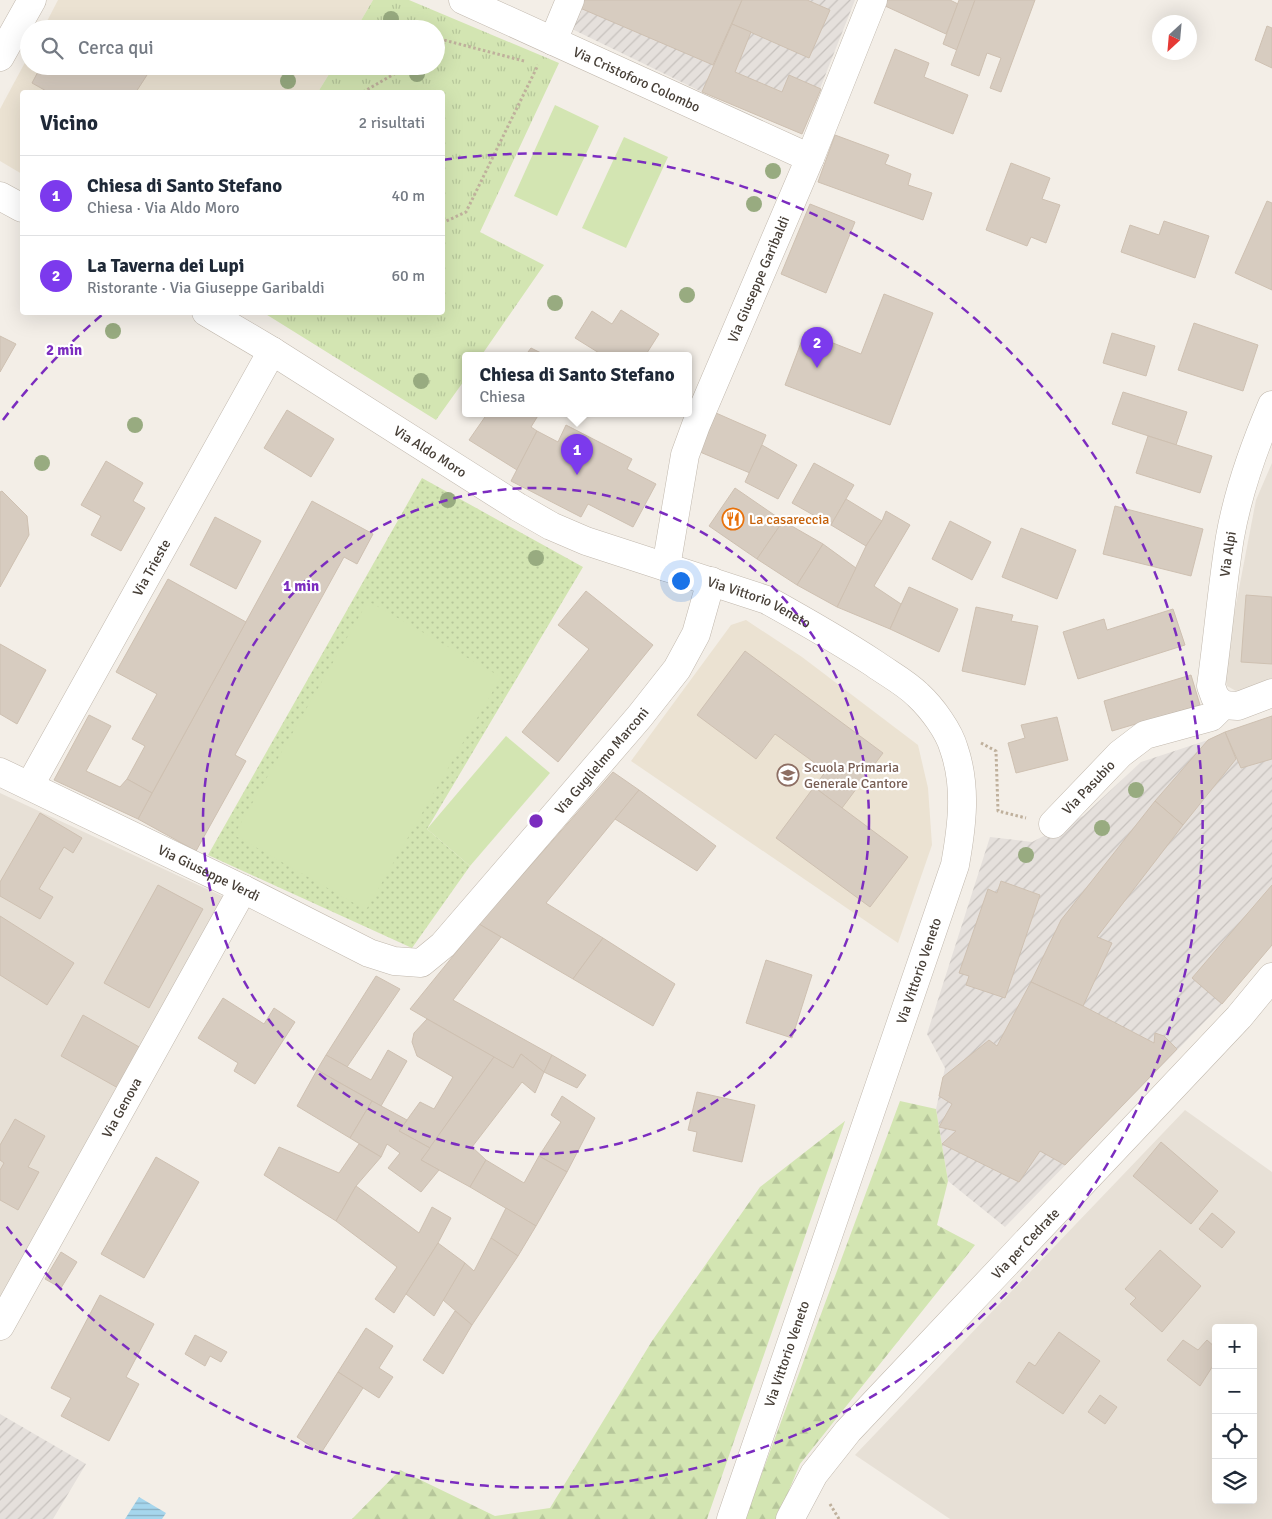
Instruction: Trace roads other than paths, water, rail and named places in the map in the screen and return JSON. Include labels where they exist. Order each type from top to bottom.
[{"type":"street","points":[[21,20],[32,0]]},
{"type":"street","name":"Via Cristoforo Colombo","points":[[463,0],[810,158]]},
{"type":"street","points":[[553,41],[570,0]]},
{"type":"street","name":"Via Giuseppe Garibaldi","points":[[666,567],[685,455],[810,158],[873,0]]},
{"type":"street","points":[[0,57],[20,21]]},
{"type":"street","points":[[0,196],[20,207]]},
{"type":"street","name":"Via Aldo Moro","points":[[211,315],[272,350],[518,508],[551,526],[586,541],[666,567]]},
{"type":"street","name":"Via Trieste","points":[[30,785],[272,350]]},
{"type":"street","name":"Via Alpi","points":[[1223,705],[1215,697],[1211,686],[1231,536],[1242,489],[1259,435],[1272,405]]},
{"type":"street","name":"Via Vittorio Veneto","points":[[666,567],[767,600],[853,650],[889,673],[918,695],[941,723],[954,747],[961,776],[963,805],[955,865],[731,1519]]},
{"type":"street","name":"Via Guglielmo Marconi","points":[[420,963],[443,945],[640,716],[677,669],[696,634],[711,581]]},
{"type":"street","name":"Via Pasubio","points":[[1053,824],[1120,754],[1145,735],[1211,717],[1223,705],[1238,706],[1272,693]]},
{"type":"street","name":"Via Giuseppe Verdi","points":[[0,772],[243,889],[369,953],[394,961],[420,963]]},
{"type":"street","name":"Via Genova","points":[[0,1326],[243,889]]},
{"type":"street","name":"Via per Cedrate","points":[[790,1519],[814,1474],[848,1431],[1239,1017],[1272,978]]},
{"type":"water","points":[[139,1497],[166,1513],[162,1519],[125,1519]]},
{"type":"place","name":"La Taverna dei Lupi","points":[[817,368]]},
{"type":"place","name":"Chiesa di Santo Stefano","points":[[577,475]]},
{"type":"place","name":"La casareccia","points":[[733,519]]},
{"type":"place","name":"Scuola Primaria Generale Cantore","points":[[788,775]]}]
